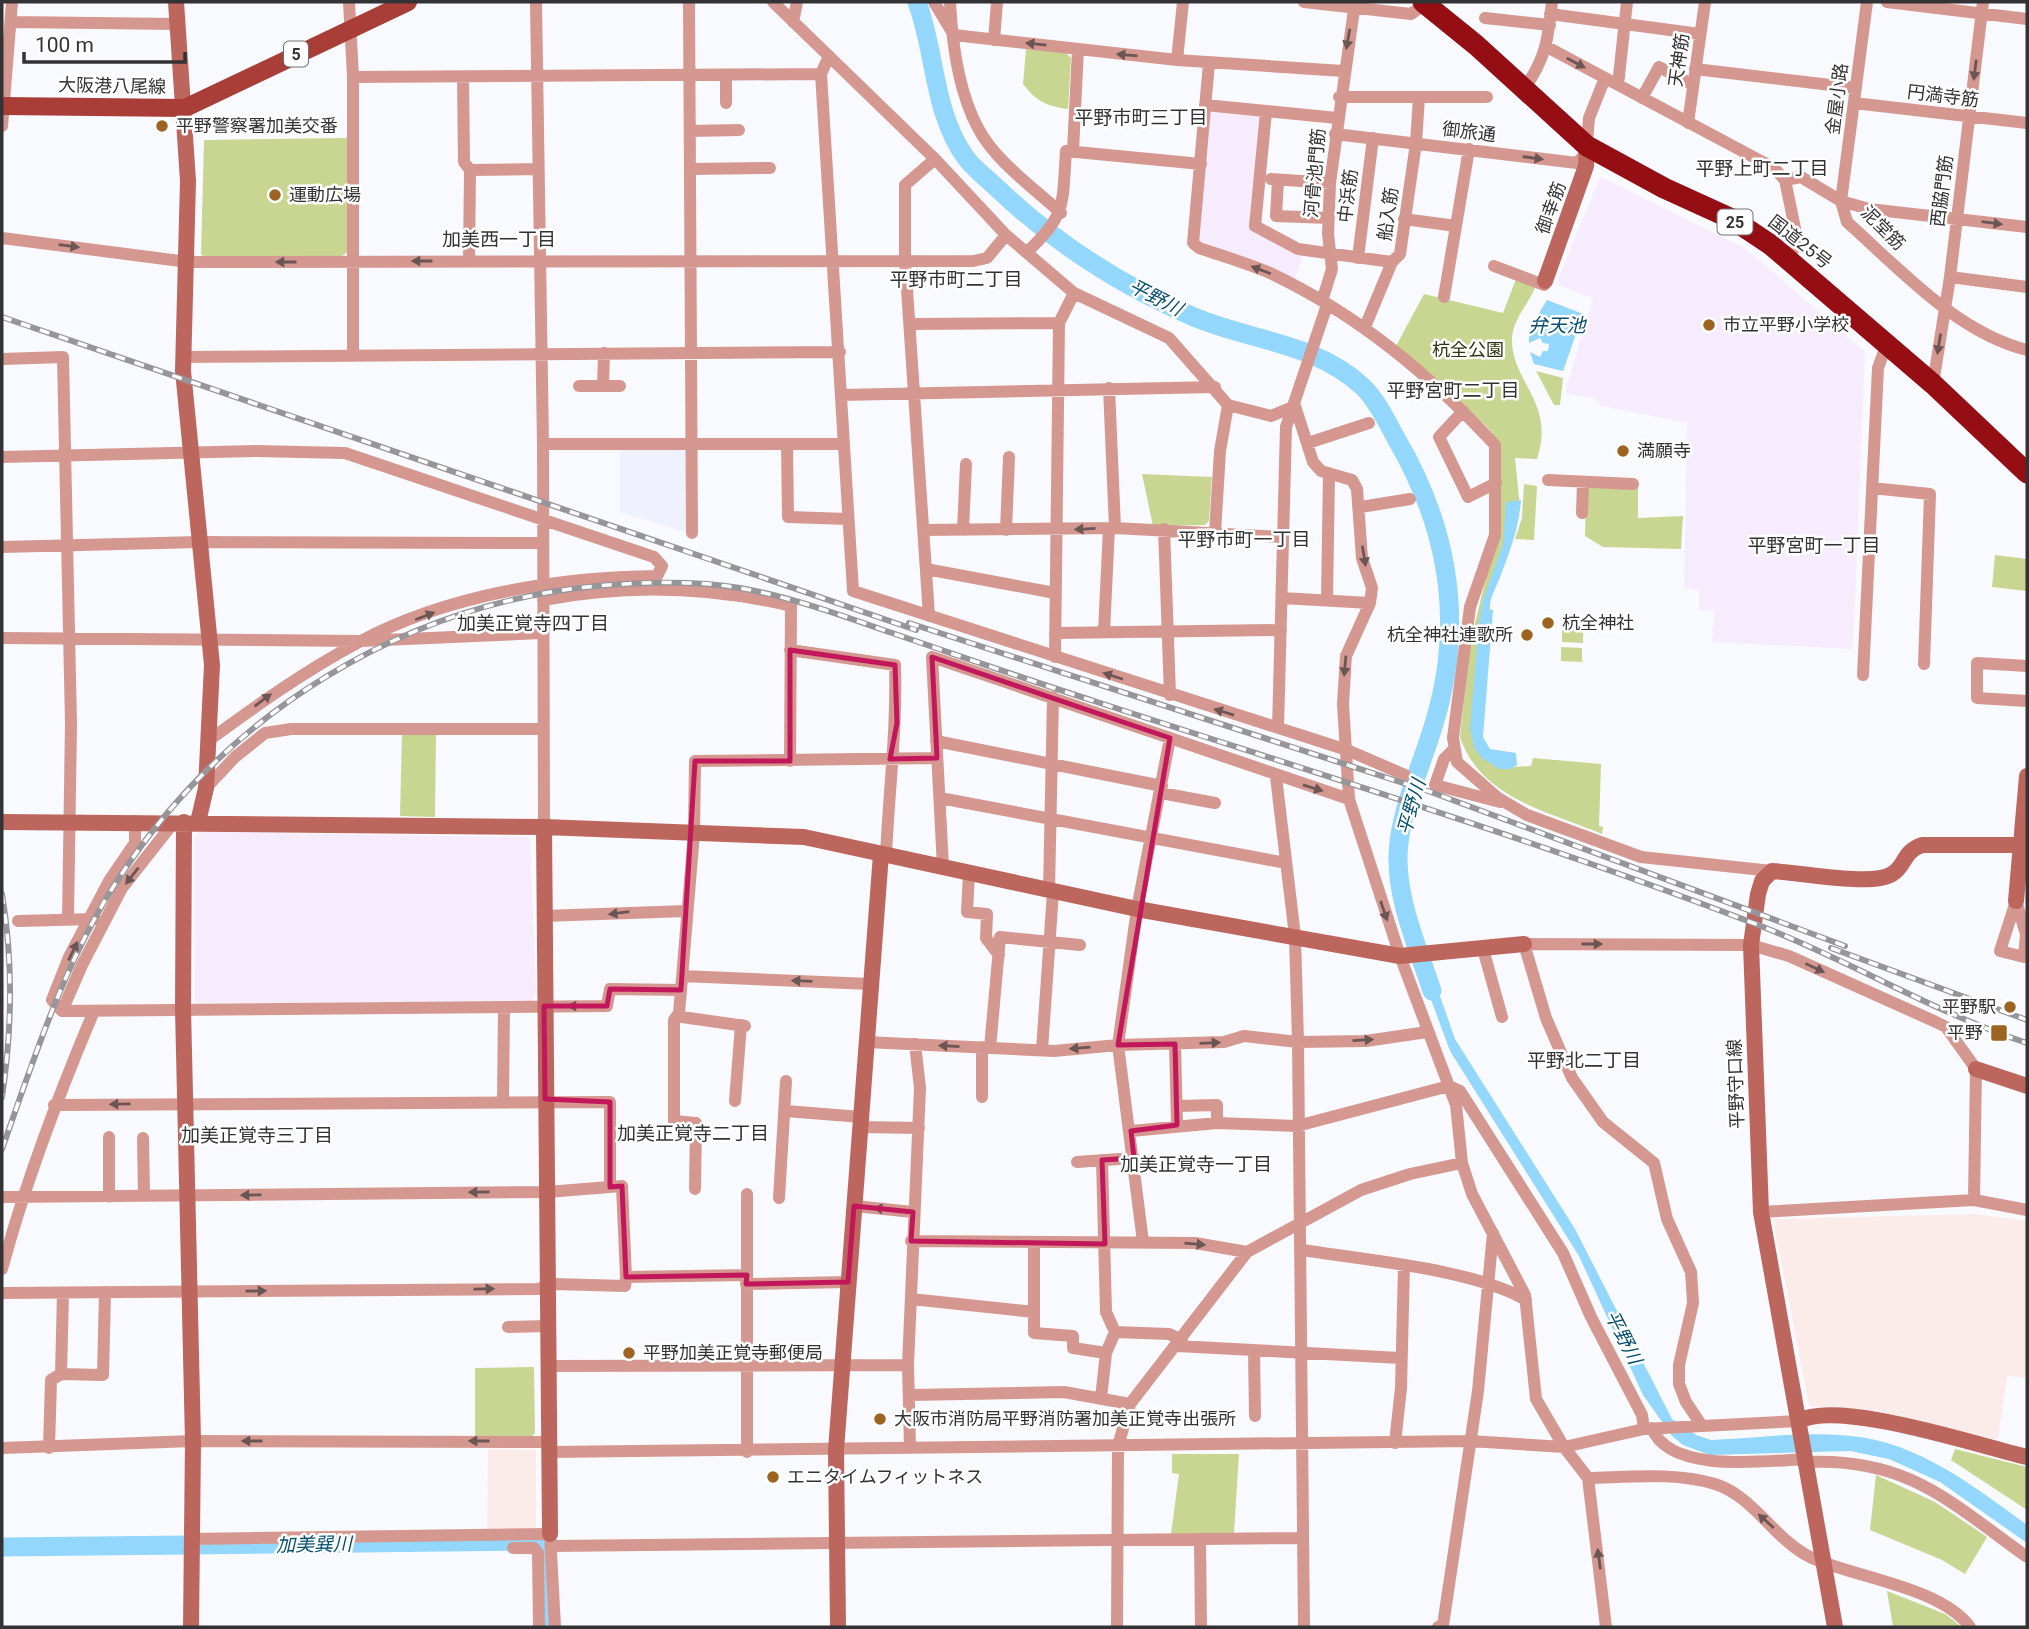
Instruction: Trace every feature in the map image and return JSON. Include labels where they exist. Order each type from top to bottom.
[{"type":"highway","name":"国道25号","points":[[1424,3],[1587,146],[1664,188],[1732,219],[1787,258],[1933,384],[2027,473]]},
{"type":"main road","name":"大阪港八尾線","points":[[4,106],[185,108],[408,2]]},
{"type":"street","points":[[2,125],[12,2]]},
{"type":"street","points":[[176,2],[185,108],[188,262],[183,357],[190,455],[212,665],[206,789]]},
{"type":"street","points":[[349,2],[353,77],[353,355]]},
{"type":"street","points":[[536,2],[543,444],[543,916],[551,1540],[545,1560],[555,1627]]},
{"type":"street","points":[[689,2],[692,533]]},
{"type":"street","points":[[773,2],[935,159],[1006,234],[1030,250],[1074,293],[1169,338],[1228,405],[1271,416],[1295,406],[1313,462],[1321,471],[1352,480],[1361,507],[1362,558],[1372,588],[1370,603],[1346,656],[1343,704],[1349,799],[1427,1032],[1456,1105],[1462,1163],[1472,1194],[1508,1257],[1526,1300],[1536,1399],[1564,1447],[1588,1478],[1606,1627]]},
{"type":"street","points":[[793,22],[797,2]]},
{"type":"street","points":[[934,2],[954,35]]},
{"type":"street","points":[[950,2],[954,47],[978,130],[1058,219]]},
{"type":"street","points":[[994,40],[997,2]]},
{"type":"street","points":[[1177,60],[1183,2]]},
{"type":"street","points":[[1304,2],[1354,5],[1411,14],[1424,3]]},
{"type":"street","points":[[1618,85],[1628,2]]},
{"type":"street","name":"天神筋","points":[[1688,123],[1705,2]]},
{"type":"street","name":"金屋小路","points":[[1840,201],[1867,2]]},
{"type":"street","points":[[1887,2],[1982,7],[2027,19]]},
{"type":"street","name":"河骨池門筋","points":[[1278,727],[1286,427],[1315,343],[1332,269],[1328,218],[1330,183],[1339,97],[1354,5]]},
{"type":"street","name":"西脇門筋","points":[[1933,384],[1950,277],[1982,7]]},
{"type":"street","points":[[1524,89],[1539,67],[1547,47],[1550,14]]},
{"type":"street","points":[[1485,18],[1550,14],[1700,34]]},
{"type":"street","points":[[12,22],[177,24]]},
{"type":"street","points":[[954,35],[1209,63],[1343,71]]},
{"type":"street","name":"泥堂筋","points":[[1547,47],[1774,168],[1785,180],[1801,177],[1840,201],[1847,222],[1945,307],[1996,338],[2027,350]]},
{"type":"street","points":[[1073,151],[1078,49]]},
{"type":"street","points":[[829,56],[821,74],[853,591],[1170,695],[1278,727],[1346,750],[1405,775]]},
{"type":"street","points":[[1209,63],[1193,243],[1199,248],[1268,272],[1365,327],[1464,411],[1494,445],[1495,535],[1470,607],[1453,751],[1457,762],[1508,804],[1527,815],[1641,857],[1826,877],[1883,878],[1896,871],[1908,852],[1922,845],[2024,844]]},
{"type":"street","points":[[1642,98],[1659,67],[1693,85]]},
{"type":"street","points":[[1695,69],[1856,88]]},
{"type":"street","points":[[353,77],[537,78],[821,74]]},
{"type":"street","points":[[726,76],[726,103]]},
{"type":"street","points":[[463,78],[464,162],[470,170],[469,261]]},
{"type":"street","points":[[1587,146],[1589,118],[1605,79]]},
{"type":"street","points":[[1339,97],[1487,97]]},
{"type":"street","name":"船入筋","points":[[1365,327],[1392,262],[1400,254],[1416,143],[1419,97]]},
{"type":"street","name":"円満寺筋","points":[[1854,103],[2027,123]]},
{"type":"street","points":[[1205,105],[1337,118]]},
{"type":"street","points":[[1266,112],[1255,226],[1298,249],[1331,256],[1392,262]]},
{"type":"street","points":[[690,131],[738,130]]},
{"type":"street","name":"御旅通","points":[[1335,134],[1577,163],[1584,157],[1587,146]]},
{"type":"street","name":"中浜筋","points":[[1358,258],[1374,138]]},
{"type":"street","name":"御幸筋","points":[[1544,283],[1586,166],[1587,146]]},
{"type":"street","points":[[1444,297],[1469,149]]},
{"type":"street","points":[[1030,250],[1058,219],[1066,151],[1200,164]]},
{"type":"street","points":[[929,616],[916,391],[905,260],[905,185],[935,159]]},
{"type":"street","points":[[470,170],[538,169]]},
{"type":"street","points":[[691,169],[770,169]]},
{"type":"street","points":[[1260,178],[1330,183]]},
{"type":"street","points":[[1278,180],[1276,216],[1328,218]]},
{"type":"street","points":[[1785,180],[1798,243],[1787,258]]},
{"type":"street","points":[[1840,201],[1869,209],[2027,228]]},
{"type":"street","points":[[1404,219],[1456,226]]},
{"type":"street","points":[[2,238],[188,262],[973,261],[987,258],[1006,234]]},
{"type":"street","points":[[1494,266],[1544,283]]},
{"type":"street","points":[[1950,277],[2027,287]]},
{"type":"street","points":[[1055,657],[1054,531],[1059,323],[1074,293]]},
{"type":"street","points":[[911,324],[1059,323]]},
{"type":"street","points":[[1863,675],[1878,368],[1887,343]]},
{"type":"street","points":[[183,357],[840,352]]},
{"type":"street","points":[[603,386],[604,353]]},
{"type":"street","points":[[2,359],[63,357],[71,723],[67,822],[68,919]]},
{"type":"street","points":[[579,386],[620,386]]},
{"type":"street","points":[[841,394],[1214,387]]},
{"type":"street","points":[[1104,632],[1112,528],[1109,388]]},
{"type":"street","points":[[1215,533],[1220,451],[1228,405]]},
{"type":"street","points":[[1464,411],[1439,436],[1468,497],[1496,484]]},
{"type":"street","points":[[1308,443],[1369,423]]},
{"type":"street","points":[[543,444],[843,444]]},
{"type":"street","points":[[787,444],[788,517],[848,519]]},
{"type":"street","points":[[2,457],[190,455],[257,451],[345,453],[654,557],[662,566],[657,576],[602,576],[543,584],[460,602],[361,641],[278,690],[208,741]]},
{"type":"street","points":[[1006,530],[1009,457]]},
{"type":"street","points":[[962,530],[966,464]]},
{"type":"street","points":[[1327,600],[1329,473]]},
{"type":"street","points":[[1548,480],[1633,484]]},
{"type":"street","points":[[1582,513],[1583,482]]},
{"type":"street","points":[[1872,488],[1930,494],[1924,664]]},
{"type":"street","points":[[1361,507],[1410,499]]},
{"type":"street","points":[[923,530],[1164,529],[1283,537]]},
{"type":"street","points":[[1164,529],[1170,630],[1170,695]]},
{"type":"street","points":[[2,547],[199,542],[543,543]]},
{"type":"street","points":[[926,569],[1055,593]]},
{"type":"street","points":[[543,600],[584,592],[641,589],[742,594],[791,606],[790,761]]},
{"type":"street","points":[[1282,598],[1370,603]]},
{"type":"street","points":[[1055,633],[1281,630]]},
{"type":"street","points":[[2,638],[361,641],[542,632]]},
{"type":"street","points":[[790,650],[895,665],[897,723],[890,759],[870,984],[836,1450],[838,1627]]},
{"type":"street","points":[[943,866],[932,657],[1276,777],[1349,799]]},
{"type":"street","points":[[2027,666],[1977,663],[1977,698],[2027,701]]},
{"type":"street","points":[[1042,1050],[1051,892],[1049,820],[1053,698]]},
{"type":"street","points":[[62,1011],[122,888],[185,822],[206,789],[235,757],[265,733],[291,729],[542,729]]},
{"type":"street","points":[[1143,1242],[1118,1045],[1137,909],[1170,738]]},
{"type":"street","points":[[936,741],[1050,764],[1214,803]]},
{"type":"street","points":[[1453,751],[1444,759],[1435,785],[1508,804]]},
{"type":"street","points":[[695,1189],[696,1123],[674,1121],[674,1020],[678,1013],[681,990],[694,832],[695,761],[937,758]]},
{"type":"street","points":[[2016,901],[2024,844],[2027,776]]},
{"type":"street","points":[[1276,777],[1295,936],[1297,1126],[1303,1250],[1304,1627]]},
{"type":"street","points":[[940,798],[1151,840],[1286,863]]},
{"type":"street","points":[[135,821],[135,843],[109,881],[52,1000],[62,1011],[607,1006],[610,989],[681,990]]},
{"type":"street","points":[[2,822],[135,821],[544,827],[804,837],[1051,892],[1403,956],[1524,944],[1751,945],[1790,956],[1946,1027],[1976,1069],[2027,1086]]},
{"type":"street","points":[[185,822],[183,1009],[193,1441],[191,1627]]},
{"type":"street","name":"平野守口線","points":[[1772,871],[1762,881],[1758,894],[1751,945],[1761,1212],[1800,1426],[1821,1561],[1835,1627]]},
{"type":"street","points":[[969,873],[967,912],[988,914],[986,938],[999,955]]},
{"type":"street","points":[[543,916],[687,911]]},
{"type":"street","points":[[18,921],[106,919]]},
{"type":"street","points":[[982,1097],[1000,937],[1080,946]]},
{"type":"street","points":[[1524,944],[1558,1050],[1586,1101],[1603,1122],[1654,1163],[1667,1219],[1691,1272],[1693,1303],[1679,1375],[1686,1402],[1699,1424]]},
{"type":"street","points":[[1483,949],[1502,1017]]},
{"type":"street","points":[[682,976],[870,984]]},
{"type":"street","points":[[503,1100],[504,1007]]},
{"type":"street","points":[[2,1269],[21,1197],[54,1105],[94,1011]]},
{"type":"street","points":[[678,1013],[682,1017],[743,1026],[735,1101]]},
{"type":"street","points":[[866,1042],[1042,1050],[1224,1042],[1244,1037],[1298,1042],[1366,1041],[1427,1032]]},
{"type":"street","points":[[910,1448],[908,1364],[920,1088],[915,1044]]},
{"type":"street","points":[[1175,1044],[1177,1125]]},
{"type":"street","points":[[1974,1200],[1976,1069]]},
{"type":"street","points":[[779,1198],[786,1081]]},
{"type":"street","points":[[1131,1131],[1217,1123],[1297,1126],[1449,1086],[1460,1091],[1563,1253],[1591,1317],[1642,1415],[1665,1444],[1690,1457],[1710,1462],[1804,1459],[1836,1461],[1894,1471],[1944,1498],[2027,1557]]},
{"type":"street","points":[[54,1105],[503,1100],[610,1102],[610,1187]]},
{"type":"street","points":[[1177,1106],[1217,1105],[1217,1123]]},
{"type":"street","points":[[786,1111],[919,1128]]},
{"type":"street","points":[[109,1138],[109,1196]]},
{"type":"street","points":[[144,1138],[144,1196]]},
{"type":"street","points":[[1077,1163],[1134,1158]]},
{"type":"street","points":[[1101,1398],[1106,1353],[1115,1332],[1106,1312],[1102,1160]]},
{"type":"street","points":[[1117,1627],[1118,1446],[1130,1404],[1180,1343],[1247,1251],[1361,1190],[1410,1174],[1462,1163]]},
{"type":"street","points":[[2,1197],[547,1192],[622,1186],[626,1278],[625,1286],[2,1293]]},
{"type":"street","points":[[747,1194],[747,1452]]},
{"type":"street","points":[[1761,1212],[1974,1200],[2027,1210]]},
{"type":"street","points":[[854,1206],[913,1212]]},
{"type":"street","points":[[1438,1627],[1443,1625],[1484,1343],[1486,1283],[1493,1233]]},
{"type":"street","points":[[912,1241],[1195,1243],[1247,1251]]},
{"type":"street","points":[[1034,1243],[1034,1333],[1073,1336],[1073,1348],[1106,1353]]},
{"type":"street","points":[[1303,1250],[1404,1266],[1486,1283],[1526,1300]]},
{"type":"street","points":[[1395,1443],[1401,1388],[1404,1266]]},
{"type":"street","points":[[626,1278],[848,1282]]},
{"type":"street","points":[[49,1448],[51,1380],[61,1374],[103,1375],[105,1292]]},
{"type":"street","points":[[61,1374],[63,1293]]},
{"type":"street","points":[[911,1299],[1034,1312]]},
{"type":"street","points":[[508,1326],[548,1326]]},
{"type":"street","points":[[1115,1332],[1170,1334],[1180,1343],[1254,1350],[1400,1357]]},
{"type":"street","points":[[1254,1350],[1255,1416]]},
{"type":"street","points":[[548,1366],[842,1367],[908,1364]]},
{"type":"street","points":[[910,1395],[1064,1392],[1130,1404]]},
{"type":"street","points":[[2,1448],[193,1441],[747,1452],[1469,1441],[1564,1447],[1651,1428],[1699,1424],[1800,1426],[1809,1416],[1866,1418],[2027,1457]]},
{"type":"street","points":[[1588,1478],[1653,1476],[1714,1484],[1732,1492],[1797,1549],[1821,1561],[1937,1602],[1961,1615],[1970,1627]]},
{"type":"street","points":[[191,1543],[551,1540],[838,1543],[1303,1538]]},
{"type":"street","points":[[1200,1539],[1201,1627]]},
{"type":"street","points":[[513,1548],[534,1548],[545,1560]]},
{"type":"street","points":[[539,1627],[546,1580]]},
{"type":"highlighted area","points":[[790,650],[895,665],[897,723],[890,759],[937,758],[932,657],[1170,738],[1118,1045],[1175,1044],[1177,1125],[1131,1131],[1134,1158],[1102,1160],[1105,1244],[911,1241],[913,1212],[854,1206],[848,1282],[746,1284],[747,1275],[626,1277],[622,1186],[610,1187],[610,1102],[545,1099],[544,1006],[607,1006],[610,989],[681,990],[695,761],[790,761]]},
{"type":"shaded area","points":[[1205,105],[1266,112],[1255,225],[1304,251],[1293,285],[1199,248]]},
{"type":"shaded area","points":[[1600,177],[1745,248],[1865,352],[1853,649],[1712,642],[1714,611],[1699,610],[1699,590],[1684,589],[1687,423],[1601,406],[1594,398],[1565,393],[1593,298],[1556,284]]},
{"type":"shaded area","points":[[620,449],[688,449],[688,533],[620,512]]},
{"type":"shaded area","points":[[199,832],[528,837],[536,993],[532,1002],[195,1003],[194,838]]},
{"type":"shaded area","points":[[1975,1214],[2027,1221],[2027,1378],[2007,1376],[1998,1440],[1877,1411],[1809,1406],[1773,1219]]},
{"type":"shaded area","points":[[488,1449],[536,1450],[536,1530],[487,1530]]},
{"type":"green space","points":[[1026,49],[1066,53],[1071,58],[1068,109],[1042,102],[1023,84]]},
{"type":"green space","name":"運動広場","points":[[348,138],[349,251],[342,256],[205,258],[201,254],[204,140]]},
{"type":"green space","name":"杭全公園","points":[[1516,279],[1535,288],[1518,318],[1512,338],[1518,368],[1537,408],[1541,422],[1541,439],[1537,459],[1515,458],[1520,507],[1516,531],[1491,590],[1482,738],[1489,749],[1513,767],[1531,766],[1533,758],[1601,764],[1599,826],[1603,827],[1602,834],[1539,810],[1500,789],[1483,775],[1470,758],[1460,737],[1470,644],[1501,516],[1493,434],[1396,346],[1424,294],[1503,313]]},
{"type":"green space","points":[[1536,371],[1563,378],[1560,405],[1554,405]]},
{"type":"green space","points":[[1142,474],[1212,477],[1209,521],[1205,525],[1153,526]]},
{"type":"green space","points":[[1524,484],[1537,486],[1534,540],[1515,539],[1522,518]]},
{"type":"green space","points":[[1586,484],[1638,487],[1638,518],[1683,516],[1681,549],[1603,547],[1585,536]]},
{"type":"green space","points":[[1995,555],[2027,559],[2027,591],[1992,587]]},
{"type":"green space","points":[[1562,630],[1583,631],[1583,643],[1562,642]]},
{"type":"green space","points":[[1561,647],[1582,648],[1582,662],[1561,661]]},
{"type":"green space","points":[[402,733],[436,733],[435,817],[400,816]]},
{"type":"green space","points":[[534,1367],[535,1433],[532,1436],[475,1436],[475,1368]]},
{"type":"green space","points":[[1955,1449],[2027,1467],[2027,1510],[1951,1460]]},
{"type":"green space","points":[[1172,1454],[1239,1454],[1234,1533],[1171,1534],[1179,1474],[1172,1473]]},
{"type":"green space","points":[[1876,1475],[1935,1502],[1987,1537],[1965,1574],[1942,1560],[1870,1530]]},
{"type":"green space","points":[[1887,1591],[1945,1614],[1962,1627],[1893,1627]]},
{"type":"water","name":"弁天池","points":[[1547,300],[1583,314],[1563,371],[1534,364],[1530,352],[1540,357],[1543,351],[1548,351],[1549,344],[1543,343],[1540,338],[1529,343],[1529,330]]},
{"type":"water","points":[[1521,500],[1514,537],[1489,609],[1493,610],[1483,737],[1490,749],[1516,753],[1517,765],[1510,769],[1499,769],[1482,758],[1474,747],[1470,728],[1483,600],[1503,544],[1506,502]]},
{"type":"water","points":[[1429,965],[1455,1039],[1575,1229],[1672,1419],[1696,1435],[1711,1440],[1834,1435],[1876,1440],[1899,1447],[1945,1468],[2027,1525],[2027,1543],[1940,1482],[1889,1459],[1850,1451],[1710,1455],[1683,1445],[1672,1436],[1643,1395],[1579,1256],[1450,1051],[1419,967]]},
{"type":"waterway","name":"平野川","points":[[917,2],[947,122],[966,158],[977,170],[1020,209],[1066,245],[1141,292],[1194,317],[1283,344],[1345,372],[1373,399],[1415,474],[1440,544],[1450,616],[1443,689],[1406,807],[1398,856],[1405,907],[1432,991]]},
{"type":"waterway","name":"加美巽川","points":[[2,1547],[537,1541],[545,1549],[546,1627]]},
{"type":"railway","points":[[2,317],[916,630]]},
{"type":"railway","points":[[2,1149],[53,1008],[101,907],[164,817],[213,764],[267,717],[326,676],[389,643],[456,616],[525,597],[597,586],[668,582],[722,585],[778,596],[1507,835],[1753,923],[1822,952],[1957,1016],[2027,1043]]},
{"type":"railway","points":[[909,623],[1431,792],[1845,946]]},
{"type":"railway","points":[[2,894],[10,996],[2,1097]]},
{"type":"railway","points":[[1831,948],[2027,1020]]},
{"type":"place","name":"平野警察署加美交番","points":[[162,126]]},
{"type":"place","name":"運動広場","points":[[275,195]]},
{"type":"place","name":"市立平野小学校","points":[[1709,325]]},
{"type":"place","name":"満願寺","points":[[1623,451]]},
{"type":"place","name":"杭全神社","points":[[1548,623]]},
{"type":"place","name":"杭全神社連歌所","points":[[1527,635]]},
{"type":"place","name":"平野駅","points":[[2010,1007]]},
{"type":"place","name":"平野","points":[[1999,1033]]},
{"type":"place","name":"平野加美正覚寺郵便局","points":[[629,1353]]},
{"type":"place","name":"大阪市消防局平野消防署加美正覚寺出張所","points":[[880,1419]]},
{"type":"place","name":"エニタイムフィットネス","points":[[773,1477]]},
{"type":"district","name":"平野市町三丁目","points":[[1141,117]]},
{"type":"district","name":"平野上町二丁目","points":[[1762,168]]},
{"type":"district","name":"加美西一丁目","points":[[499,239]]},
{"type":"district","name":"平野市町二丁目","points":[[956,279]]},
{"type":"district","name":"平野宮町二丁目","points":[[1453,390]]},
{"type":"district","name":"平野市町一丁目","points":[[1244,539]]},
{"type":"district","name":"平野宮町一丁目","points":[[1814,545]]},
{"type":"district","name":"加美正覚寺四丁目","points":[[533,623]]},
{"type":"district","name":"平野北二丁目","points":[[1584,1060]]},
{"type":"district","name":"加美正覚寺二丁目","points":[[693,1133]]},
{"type":"district","name":"加美正覚寺三丁目","points":[[257,1135]]},
{"type":"district","name":"加美正覚寺一丁目","points":[[1196,1164]]}]
